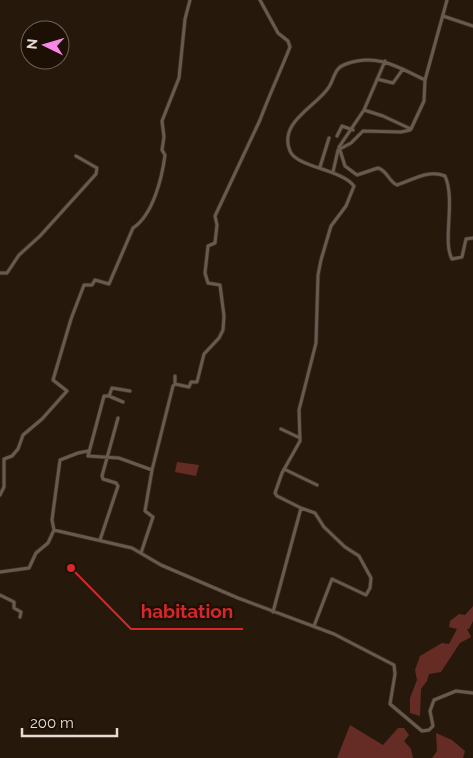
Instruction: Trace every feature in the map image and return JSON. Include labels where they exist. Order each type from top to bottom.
[{"type":"street","points":[[0,495],[4,487],[4,459],[12,456],[18,449],[23,435],[42,419],[67,391],[54,380],[71,319],[84,285],[92,285],[95,280],[109,284],[133,228],[141,224],[150,204],[165,155],[162,149],[164,137],[162,122],[179,78],[185,19],[190,0]]},
{"type":"street","points":[[175,384],[189,387],[191,382],[197,382],[204,354],[222,333],[224,316],[220,286],[218,283],[208,282],[205,273],[208,246],[215,243],[217,225],[214,217],[260,120],[264,106],[272,94],[290,47],[288,41],[278,33],[260,0]]},
{"type":"street","points":[[340,149],[351,143],[363,131],[401,132],[411,129],[424,101],[425,80],[448,0]]},
{"type":"street","points":[[443,16],[473,26]]},
{"type":"street","points":[[314,626],[332,579],[366,595],[371,586],[371,578],[358,555],[347,549],[324,527],[316,513],[301,508],[276,495],[284,469],[300,438],[299,410],[316,343],[318,275],[321,260],[331,226],[346,206],[354,188],[353,184],[338,177],[334,172],[300,162],[294,157],[288,143],[292,126],[328,88],[334,74],[341,66],[351,63],[385,61],[425,80]]},
{"type":"street","points":[[334,172],[336,155],[340,145],[353,130],[364,110],[385,61]]},
{"type":"street","points":[[377,79],[393,83],[403,69]]},
{"type":"street","points":[[364,110],[411,129]]},
{"type":"street","points":[[337,136],[341,126],[353,130]]},
{"type":"street","points":[[320,167],[328,138]]},
{"type":"street","points":[[340,149],[345,166],[357,175],[378,168],[386,172],[390,180],[397,185],[422,176],[436,174],[445,176],[450,202],[449,248],[452,258],[462,257],[466,239],[473,238]]},
{"type":"street","points":[[0,273],[8,272],[19,255],[40,236],[96,174],[97,168],[95,166],[76,156]]},
{"type":"street","points":[[141,553],[153,516],[145,511],[152,470],[175,384],[175,376]]},
{"type":"street","points":[[109,396],[112,388],[130,391]]},
{"type":"street","points":[[123,402],[109,396],[104,397],[88,452],[89,457],[120,458],[152,470]]},
{"type":"street","points":[[100,540],[118,486],[116,483],[102,478],[106,457],[118,418]]},
{"type":"street","points":[[280,429],[300,438]]},
{"type":"street","points":[[0,572],[29,568],[36,553],[48,543],[54,530],[52,520],[60,460],[78,453],[88,452]]},
{"type":"street","points":[[284,469],[317,485]]},
{"type":"street","points":[[273,612],[301,508]]},
{"type":"street","points":[[54,530],[132,548],[161,565],[273,612],[314,626],[394,665],[395,674],[390,704],[422,731],[432,728],[430,711],[434,700],[456,691],[473,693]]},
{"type":"street","points":[[0,595],[14,602],[14,608],[21,612],[20,617]]},
{"type":"shaded area","points":[[177,462],[199,465],[196,476],[175,472]]},
{"type":"shaded area","points":[[473,606],[473,621],[469,629],[467,629],[471,637],[460,643],[441,672],[429,674],[427,681],[421,689],[420,716],[410,713],[410,698],[417,680],[415,670],[420,656],[442,643],[449,644],[457,629],[449,627],[450,621],[459,614],[465,615]]},
{"type":"shaded area","points":[[350,725],[383,745],[398,728],[404,728],[409,735],[404,741],[411,749],[413,758],[337,758]]},
{"type":"shaded area","points":[[436,733],[452,740],[465,751],[463,758],[432,758],[437,751]]},
{"type":"place","name":"habitation","points":[[71,568]]}]
